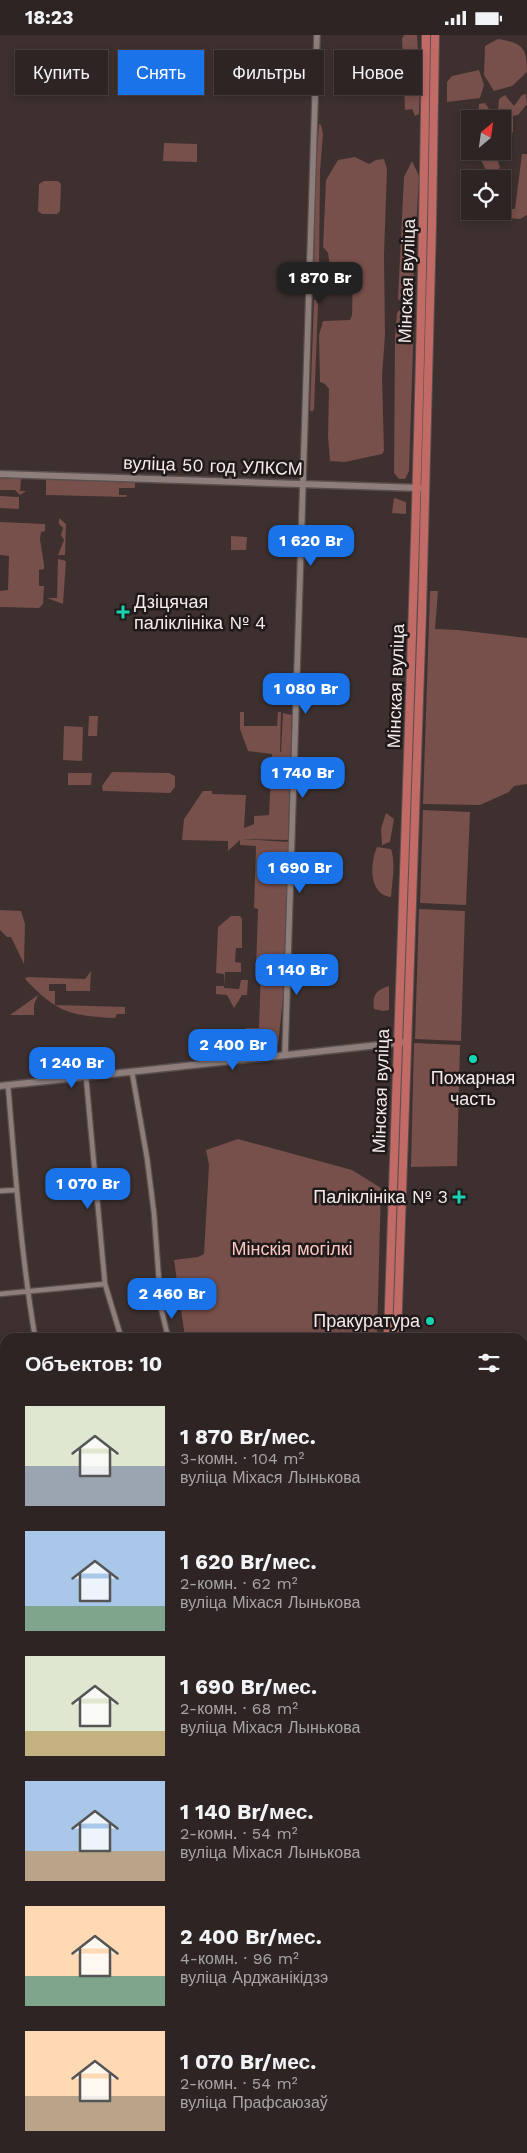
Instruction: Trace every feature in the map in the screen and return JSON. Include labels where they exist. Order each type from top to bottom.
[{"type":"main road","name":"Мінская вуліца","points":[[388,1333],[410,842],[418,586],[426,35]]},
{"type":"main road","name":"Мінская вуліца","points":[[420,488],[432,225],[435,35]]},
{"type":"main road","name":"вуліца 50 год УЛКСМ","points":[[0,474],[420,488]]},
{"type":"main road","name":"Мінская вуліца","points":[[397,1333],[402,1042]]},
{"type":"main road","points":[[0,1086],[402,1042]]},
{"type":"street","points":[[285,1054],[317,35]]},
{"type":"street","points":[[132,1071],[148,1158],[155,1220],[161,1307],[167,1333]]},
{"type":"street","points":[[86,1077],[106,1284],[120,1333]]},
{"type":"street","points":[[8,1085],[16,1190],[27,1292],[34,1333]]},
{"type":"street","points":[[0,1191],[16,1190]]},
{"type":"street","points":[[0,1295],[106,1284]]},
{"type":"green space","points":[[404,35],[417,35],[418,50],[402,50],[402,39]]},
{"type":"green space","points":[[498,39],[513,42],[522,48],[526,57],[527,72],[512,86],[494,91],[484,75],[485,46]]},
{"type":"green space","points":[[479,70],[484,85],[480,98],[447,102],[447,82],[452,76]]},
{"type":"green space","points":[[526,94],[527,104],[518,115],[513,116],[513,132],[511,134],[511,110],[498,110],[499,99],[505,95],[514,106],[522,95]]},
{"type":"green space","points":[[404,95],[420,95],[419,114],[415,116],[412,109],[405,110]]},
{"type":"green space","points":[[485,103],[490,110],[479,110],[479,104]]},
{"type":"green space","points":[[319,124],[323,134],[320,171],[319,269],[314,268],[315,178]]},
{"type":"green space","points":[[164,143],[197,144],[197,162],[163,161]]},
{"type":"green space","points":[[522,154],[527,154],[527,215],[520,219],[511,218],[511,209],[515,209]]},
{"type":"green space","points":[[355,157],[369,164],[376,160],[384,159],[387,169],[384,255],[385,335],[382,376],[384,451],[382,454],[345,462],[330,461],[328,436],[329,389],[320,382],[319,335],[323,321],[350,320],[352,315],[353,275],[351,268],[330,266],[328,253],[323,247],[326,180],[338,160]]},
{"type":"green space","points":[[481,160],[499,160],[500,168],[486,170]]},
{"type":"green space","points":[[412,161],[419,176],[413,284],[402,299],[398,300],[404,177]]},
{"type":"green space","points":[[44,181],[58,181],[61,184],[60,211],[57,214],[42,214],[38,211],[39,184]]},
{"type":"green space","points":[[314,300],[316,300],[318,305],[314,409],[312,412],[310,410]]},
{"type":"green space","points":[[405,304],[410,308],[414,318],[409,471],[405,479],[399,479],[394,473],[395,338],[397,313]]},
{"type":"green space","points":[[46,476],[105,478],[109,482],[120,482],[124,478],[135,479],[135,488],[119,488],[119,495],[127,495],[126,497],[46,495]]},
{"type":"green space","points":[[0,478],[21,479],[20,491],[26,491],[20,495],[15,490],[0,490]]},
{"type":"green space","points":[[0,496],[19,497],[19,509],[0,508]]},
{"type":"green space","points":[[394,498],[406,502],[406,514],[392,513]]},
{"type":"green space","points":[[59,518],[66,524],[65,555],[58,555],[64,540],[61,535],[63,528],[59,524]]},
{"type":"green space","points":[[0,522],[45,524],[45,531],[41,532],[40,539],[44,569],[39,570],[39,586],[44,586],[43,604],[39,608],[0,607],[0,591],[8,590],[9,556],[0,555]]},
{"type":"green space","points":[[231,536],[247,537],[246,550],[231,550]]},
{"type":"green space","points":[[58,559],[66,561],[63,604],[47,598],[57,598]]},
{"type":"green space","points":[[430,591],[438,591],[435,629],[527,638],[527,784],[514,786],[509,792],[480,805],[423,804]]},
{"type":"green space","points":[[240,712],[244,712],[244,726],[277,726],[278,712],[281,712],[280,752],[283,713],[292,715],[288,840],[241,839],[289,842],[283,998],[278,1045],[252,1049],[252,1034],[246,1034],[246,1028],[259,1028],[261,968],[256,968],[258,909],[254,908],[256,846],[240,845],[240,840],[228,851],[228,841],[182,840],[184,819],[203,791],[212,791],[212,794],[246,795],[244,828],[254,824],[254,816],[269,815],[272,754],[248,751],[240,729]]},
{"type":"green space","points":[[89,716],[98,716],[97,736],[88,736]]},
{"type":"green space","points":[[64,726],[83,727],[82,761],[63,760]]},
{"type":"green space","points":[[112,772],[169,773],[175,776],[175,787],[170,793],[103,791],[102,786]]},
{"type":"green space","points":[[68,773],[92,773],[91,785],[68,785]]},
{"type":"green space","points":[[423,810],[470,812],[466,905],[420,903]]},
{"type":"green space","points":[[386,813],[394,819],[390,842],[382,845],[381,829]]},
{"type":"green space","points":[[377,847],[391,849],[393,867],[391,897],[384,895],[378,890],[373,877],[373,861]]},
{"type":"green space","points":[[419,909],[465,911],[461,1041],[415,1039]]},
{"type":"green space","points":[[0,910],[21,911],[25,924],[24,964],[11,937],[7,937],[0,930]]},
{"type":"green space","points":[[231,916],[240,916],[242,919],[242,948],[236,948],[235,962],[241,963],[241,972],[225,972],[224,988],[239,989],[241,980],[248,980],[247,995],[242,995],[234,1008],[227,995],[216,994],[216,986],[224,986],[224,974],[216,973],[218,927]]},
{"type":"green space","points":[[91,971],[90,991],[66,991],[66,984],[49,984],[49,991],[55,991],[55,1005],[25,979],[27,977],[85,979]]},
{"type":"green space","points":[[389,986],[389,1010],[374,1009],[374,997],[378,991]]},
{"type":"green space","points":[[38,995],[34,1005],[34,1015],[10,1015]]},
{"type":"green space","points":[[55,1005],[125,1007],[125,1014],[117,1014],[115,1018],[86,1016]]},
{"type":"green space","points":[[414,1043],[460,1045],[457,1166],[411,1167]]},
{"type":"green space","name":"Мінскія могілкі","points":[[238,1139],[352,1170],[381,1188],[377,1333],[184,1333],[174,1260],[198,1257],[204,1254],[209,1165],[206,1150]]},
{"type":"place","name":"Дзіцячая паліклініка № 4","points":[[123,612]]},
{"type":"place","name":"Пожарная часть","points":[[473,1059]]},
{"type":"place","name":"Паліклініка № 3","points":[[459,1197]]},
{"type":"place","name":"Пракуратура","points":[[430,1321]]}]
